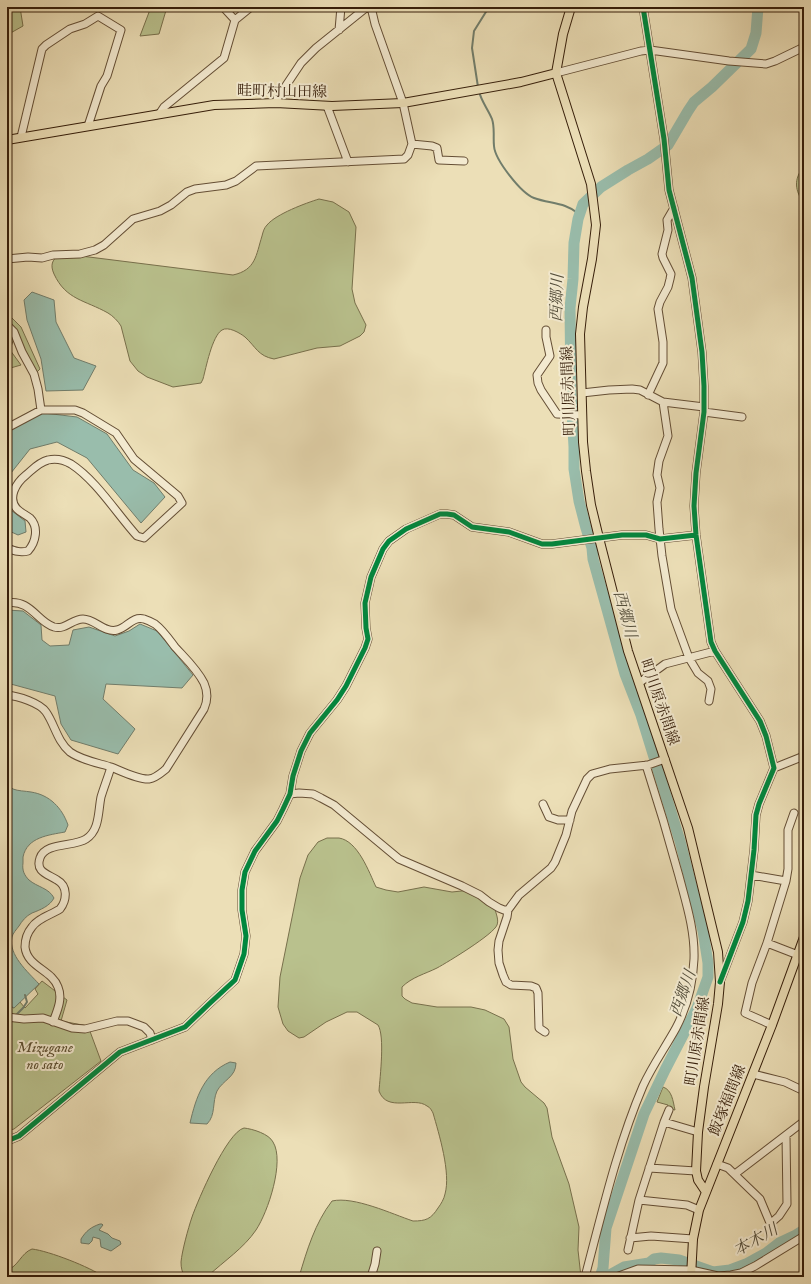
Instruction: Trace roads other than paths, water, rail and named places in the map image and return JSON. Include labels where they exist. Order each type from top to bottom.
[{"type":"main road","name":"町川原赤間線","points":[[571,7],[563,34],[556,73],[591,184],[595,205],[595,241],[582,314],[580,334],[582,415],[586,471],[595,538],[662,760],[688,828],[718,952],[720,982],[718,1004],[708,1058],[698,1132],[696,1171],[698,1180],[706,1192]]},
{"type":"main road","name":"畦町村山田線","points":[[7,140],[214,105],[276,103],[327,106],[403,103],[520,82],[556,73]]},
{"type":"main road","name":"飯塚福間線","points":[[691,1269],[693,1239],[699,1210],[772,1025],[804,937]]},
{"type":"street","points":[[223,7],[235,20]]},
{"type":"street","points":[[160,113],[224,58],[235,20],[251,7]]},
{"type":"street","points":[[339,30],[341,7]]},
{"type":"street","points":[[276,103],[277,99],[301,63],[316,48],[367,7]]},
{"type":"street","points":[[7,260],[21,257],[42,258],[53,255],[80,254],[95,250],[104,245],[133,219],[160,211],[171,205],[187,192],[226,185],[236,181],[256,166],[404,159],[408,155],[412,144],[403,103],[375,24],[371,7]]},
{"type":"street","points":[[643,7],[664,141],[669,190],[692,278],[702,352],[704,409],[694,506],[696,535],[711,642],[715,651],[760,721],[766,736],[774,768],[756,815],[748,901],[743,922],[720,982]]},
{"type":"street","points":[[21,137],[42,49],[70,29],[85,24],[98,16],[121,30],[107,76],[101,86],[88,126]]},
{"type":"street","points":[[556,73],[650,50],[729,61],[766,64],[804,47]]},
{"type":"street","points":[[327,106],[348,162]]},
{"type":"street","points":[[412,144],[437,148],[439,160],[464,161]]},
{"type":"street","points":[[648,395],[663,364],[663,342],[658,309],[670,279],[670,274],[662,254],[668,230],[667,220],[674,208]]},
{"type":"street","points":[[7,325],[12,329],[34,374],[38,389],[40,410]]},
{"type":"street","points":[[546,330],[550,356],[537,375],[538,383],[557,414],[582,415]]},
{"type":"street","points":[[582,393],[624,389],[640,390],[663,402],[742,417]]},
{"type":"street","points":[[663,402],[668,436],[659,461],[657,474],[660,488],[657,502],[660,539],[671,609],[690,658],[698,673],[708,681],[711,689],[709,701]]},
{"type":"street","points":[[7,428],[40,410],[75,410],[83,413],[116,433],[134,459],[178,496],[182,503],[144,538],[137,536],[93,484],[72,465],[55,459],[46,460],[36,466],[21,479],[13,494],[13,500],[17,509],[32,521],[35,528],[35,541],[28,551],[25,552],[18,553],[7,548]]},
{"type":"street","points":[[7,1140],[19,1136],[120,1052],[185,1028],[235,980],[244,954],[246,936],[242,910],[242,890],[245,872],[255,851],[277,821],[290,794],[293,776],[301,750],[310,734],[346,686],[365,648],[368,640],[365,603],[373,570],[383,549],[389,541],[406,529],[440,514],[454,516],[472,527],[509,532],[542,544],[622,535],[646,535],[660,539],[696,535]]},
{"type":"street","points":[[7,603],[21,604],[29,608],[47,624],[61,628],[81,619],[89,620],[110,630],[116,630],[138,618],[145,619],[155,624],[198,673],[204,683],[207,694],[207,702],[166,769],[159,775],[148,779],[137,777],[111,768],[71,752],[64,746],[57,736],[45,711],[23,698],[7,695]]},
{"type":"street","points":[[639,683],[665,664],[715,651]]},
{"type":"street","points":[[774,768],[804,756]]},
{"type":"street","points":[[545,1032],[539,1028],[538,993],[536,988],[531,986],[511,985],[506,982],[499,963],[499,941],[508,917],[508,910],[519,895],[555,862],[566,835],[572,811],[584,785],[592,774],[610,769],[647,765],[662,760]]},
{"type":"street","points":[[585,1277],[621,1145],[644,1086],[657,1059],[676,1028],[683,1013],[694,971],[694,943],[689,914],[664,819],[647,765]]},
{"type":"street","points":[[53,1022],[60,1003],[57,984],[49,975],[32,962],[25,950],[25,941],[32,926],[60,909],[63,905],[66,893],[62,884],[44,874],[40,870],[40,858],[48,849],[87,839],[93,832],[97,822],[101,798],[111,768]]},
{"type":"street","points":[[290,794],[313,794],[321,798],[334,805],[399,859],[426,872],[462,886],[480,895],[499,908],[508,910]]},
{"type":"street","points":[[543,804],[549,817],[558,820],[570,820]]},
{"type":"street","points":[[772,1025],[745,1013],[752,983],[767,943],[786,881],[788,869],[788,830],[794,813]]},
{"type":"street","points":[[751,875],[786,881]]},
{"type":"street","points":[[767,943],[798,955]]},
{"type":"street","points":[[7,1017],[24,1019],[42,1018],[72,1028],[85,1029],[117,1020],[128,1021],[144,1027],[150,1034],[152,1040]]},
{"type":"street","points":[[753,1074],[785,1082],[804,1091]]},
{"type":"street","points":[[628,1250],[639,1200],[669,1110]]},
{"type":"street","points":[[735,1174],[786,1136],[804,1120]]},
{"type":"street","points":[[664,1122],[698,1132]]},
{"type":"street","points":[[717,1164],[728,1168],[760,1199],[771,1227],[787,1204],[786,1136]]},
{"type":"street","points":[[649,1168],[696,1171]]},
{"type":"street","points":[[639,1200],[687,1205],[699,1210]]},
{"type":"street","points":[[630,1238],[651,1236],[693,1239]]},
{"type":"street","points":[[616,1277],[638,1269],[691,1269],[718,1276],[741,1273],[804,1236]]},
{"type":"street","points":[[371,1277],[377,1251]]},
{"type":"waterway","points":[[478,87],[472,48],[474,31],[489,7]]},
{"type":"waterway","name":"西郷川","points":[[600,1277],[603,1268],[606,1228],[644,1114],[697,1008],[708,977],[708,963],[703,931],[680,841],[641,715],[625,674],[593,559],[592,548],[579,501],[574,469],[571,393],[570,308],[573,279],[574,243],[578,219],[583,204],[601,187],[648,159],[668,145],[694,102],[712,87],[751,49],[756,33],[758,7]]},
{"type":"waterway","points":[[479,91],[493,122],[495,152],[516,183],[522,190],[534,198],[563,205],[579,214]]},
{"type":"waterway","points":[[16,1015],[27,1002],[25,995]]},
{"type":"waterway","points":[[7,1024],[12,1020]]},
{"type":"waterway","name":"本木川","points":[[606,1277],[624,1267],[649,1263],[654,1259],[661,1258],[679,1260],[713,1272],[730,1270],[746,1264],[766,1253],[779,1243],[804,1230]]},
{"type":"park label","name":"Mizugane no sato","points":[[45,1056]]}]
